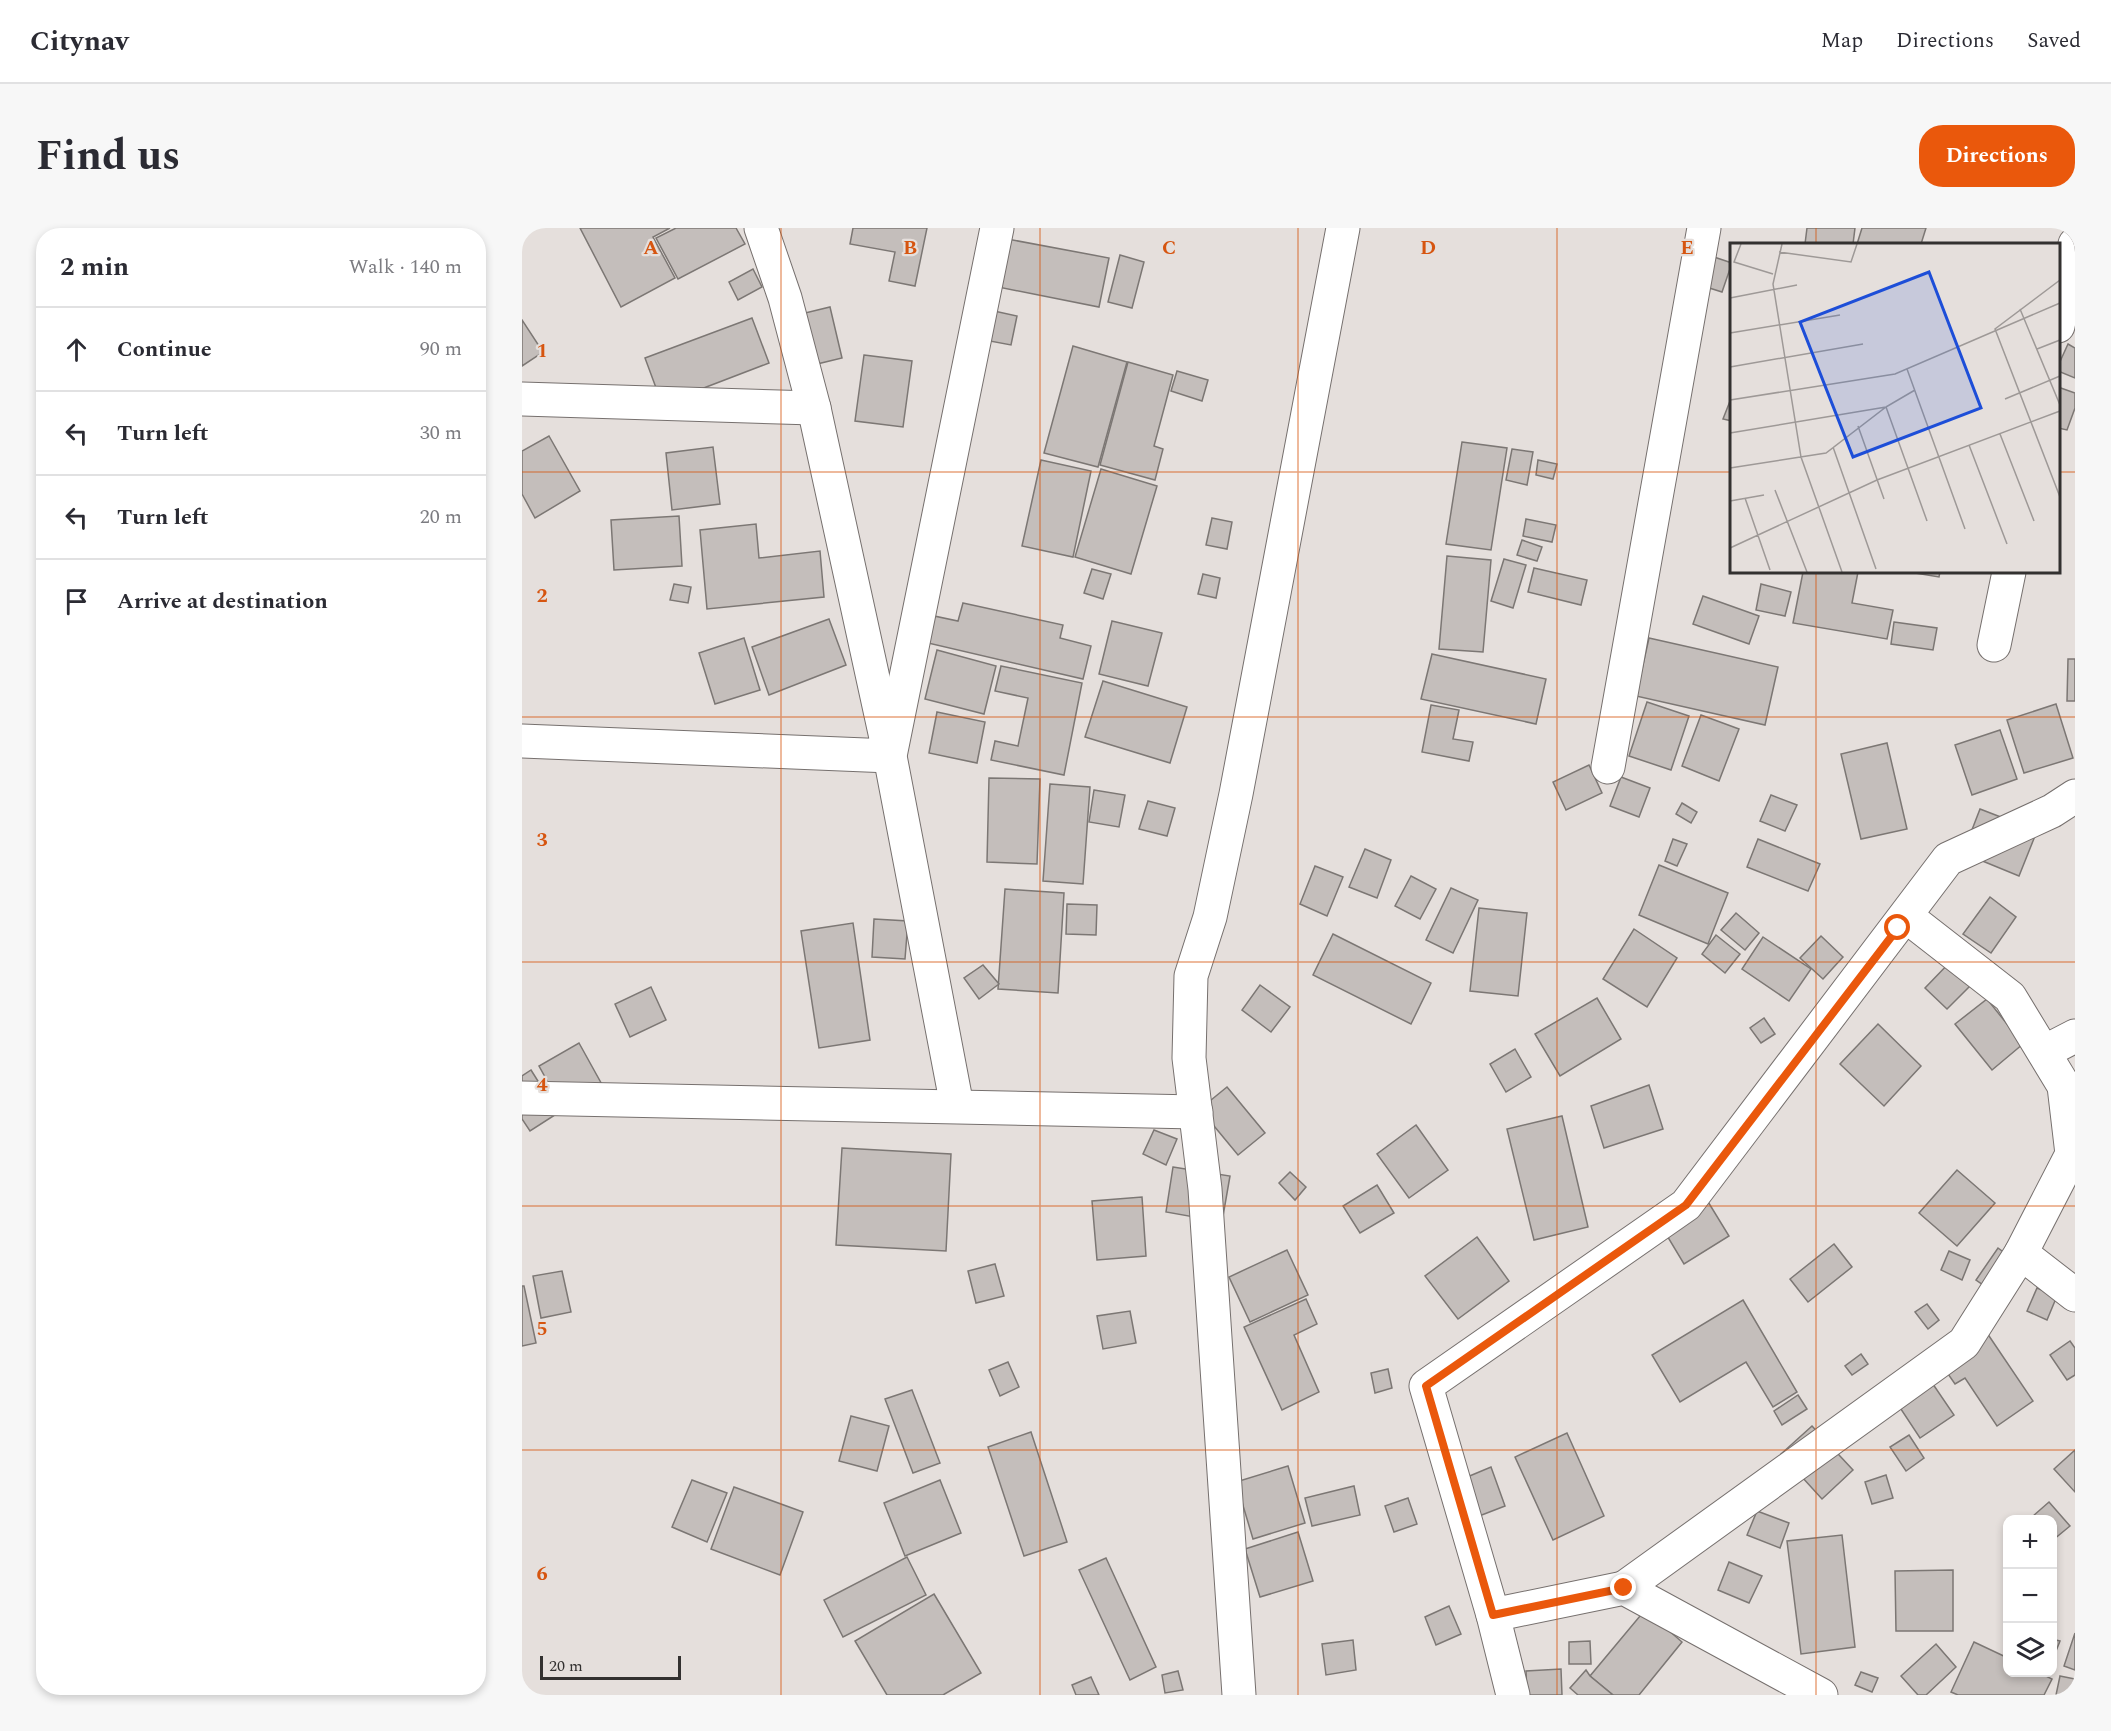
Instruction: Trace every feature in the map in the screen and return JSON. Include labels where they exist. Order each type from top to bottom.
[{"type":"street","points":[[761,228],[785,298],[814,408],[890,756],[957,1106]]},
{"type":"street","points":[[890,756],[997,228]]},
{"type":"street","points":[[1239,1695],[1204,1190],[1189,1058],[1191,976],[1210,917],[1236,794],[1343,228]]},
{"type":"street","points":[[1608,767],[1704,228]]},
{"type":"street","points":[[2060,316],[2075,244]]},
{"type":"street","points":[[522,399],[814,408]]},
{"type":"street","points":[[1994,645],[2009,573]]},
{"type":"street","points":[[522,741],[890,756]]},
{"type":"street","points":[[1513,1695],[1493,1615],[1426,1386],[1686,1205],[1948,859],[2052,811],[2075,796]]},
{"type":"street","points":[[1493,1615],[1624,1588],[1964,1343],[2021,1253],[2072,1154],[2064,1086],[2010,997],[1906,916]]},
{"type":"street","points":[[2044,1052],[2075,1036]]},
{"type":"street","points":[[522,1098],[1196,1112]]},
{"type":"street","points":[[2021,1253],[2075,1294]]},
{"type":"street","points":[[1624,1588],[1821,1695]]},
{"type":"building","points":[[580,228],[670,228],[653,237],[675,278],[621,307]]},
{"type":"building","points":[[676,228],[736,228],[745,244],[678,279],[656,238]]},
{"type":"building","points":[[853,228],[927,228],[915,286],[889,281],[895,252],[850,244]]},
{"type":"building","points":[[1807,228],[1855,228],[1853,243],[1805,243]]},
{"type":"building","points":[[1862,228],[1926,228],[1921,243],[1857,243]]},
{"type":"building","points":[[1002,238],[1109,258],[1099,307],[993,286]]},
{"type":"building","points":[[1120,255],[1144,262],[1132,308],[1108,302]]},
{"type":"building","points":[[1714,257],[1730,262],[1722,292],[1703,286]]},
{"type":"building","points":[[753,269],[762,287],[738,300],[729,282]]},
{"type":"building","points":[[830,307],[842,358],[817,364],[805,313]]},
{"type":"building","points":[[985,309],[1017,316],[1011,345],[979,339]]},
{"type":"building","points":[[752,318],[769,363],[662,404],[645,358]]},
{"type":"building","points":[[522,320],[543,352],[522,366]]},
{"type":"building","points":[[2068,344],[2075,348],[2075,378],[2060,372],[2060,362]]},
{"type":"building","points":[[1073,346],[1127,362],[1098,467],[1044,453]]},
{"type":"building","points":[[864,355],[912,361],[903,427],[855,421]]},
{"type":"building","points":[[1128,362],[1173,375],[1154,446],[1163,449],[1155,480],[1100,465]]},
{"type":"building","points":[[1177,371],[1208,380],[1202,401],[1171,391]]},
{"type":"building","points":[[2060,388],[2075,393],[2075,408],[2067,430],[2060,428]]},
{"type":"building","points":[[1730,401],[1730,421],[1723,419]]},
{"type":"building","points":[[549,436],[580,491],[535,518],[522,494],[522,451]]},
{"type":"building","points":[[1462,442],[1507,448],[1491,550],[1446,544]]},
{"type":"building","points":[[713,447],[720,504],[672,510],[666,453]]},
{"type":"building","points":[[1512,449],[1533,452],[1527,485],[1506,480]]},
{"type":"building","points":[[1041,460],[1091,471],[1073,557],[1022,546]]},
{"type":"building","points":[[1538,460],[1557,464],[1553,479],[1536,475]]},
{"type":"building","points":[[1101,469],[1157,486],[1131,574],[1075,557]]},
{"type":"building","points":[[679,516],[682,566],[614,570],[611,520]]},
{"type":"building","points":[[1212,518],[1232,522],[1227,549],[1206,545]]},
{"type":"building","points":[[1526,519],[1556,525],[1552,542],[1523,536]]},
{"type":"building","points":[[756,524],[759,558],[820,551],[824,597],[707,609],[700,530]]},
{"type":"building","points":[[1522,540],[1542,547],[1537,561],[1517,555]]},
{"type":"building","points":[[1447,556],[1491,560],[1483,652],[1439,649]]},
{"type":"building","points":[[1504,559],[1526,565],[1513,608],[1491,601]]},
{"type":"building","points":[[1534,568],[1587,580],[1581,605],[1528,592]]},
{"type":"building","points":[[1092,569],[1111,574],[1103,599],[1084,593]]},
{"type":"building","points":[[1803,573],[1858,573],[1852,603],[1893,610],[1887,639],[1793,623]]},
{"type":"building","points":[[1915,573],[1940,573],[1939,577]]},
{"type":"building","points":[[1203,574],[1220,578],[1216,598],[1198,594]]},
{"type":"building","points":[[674,584],[691,587],[688,603],[670,600]]},
{"type":"building","points":[[1761,584],[1791,592],[1785,616],[1756,610]]},
{"type":"building","points":[[1703,596],[1759,616],[1749,644],[1693,624]]},
{"type":"building","points":[[963,603],[1063,625],[1060,638],[1091,646],[1083,679],[928,643],[934,616],[958,621]]},
{"type":"building","points":[[829,619],[846,665],[769,695],[752,647]]},
{"type":"building","points":[[1112,621],[1162,633],[1148,686],[1099,674]]},
{"type":"building","points":[[1894,622],[1937,628],[1933,650],[1891,644]]},
{"type":"building","points":[[744,638],[760,690],[715,704],[699,653]]},
{"type":"building","points":[[1649,638],[1778,667],[1765,725],[1636,696]]},
{"type":"building","points":[[937,650],[996,666],[984,714],[925,699]]},
{"type":"building","points":[[1432,654],[1546,679],[1536,724],[1421,699]]},
{"type":"building","points":[[2068,659],[2075,659],[2075,701],[2067,701]]},
{"type":"building","points":[[1001,666],[1082,683],[1064,775],[991,760],[995,741],[1018,746],[1028,698],[995,691]]},
{"type":"building","points":[[1103,681],[1187,707],[1170,763],[1085,737]]},
{"type":"building","points":[[1647,702],[1689,716],[1671,770],[1629,756]]},
{"type":"building","points":[[2056,704],[2073,758],[2024,773],[2007,720]]},
{"type":"building","points":[[1431,705],[1459,710],[1453,739],[1473,742],[1469,761],[1422,752]]},
{"type":"building","points":[[937,712],[985,722],[977,763],[929,753]]},
{"type":"building","points":[[1701,715],[1739,729],[1719,781],[1682,766]]},
{"type":"building","points":[[2000,730],[2017,779],[1972,795],[1955,745]]},
{"type":"building","points":[[1887,743],[1907,829],[1861,839],[1841,754]]},
{"type":"building","points":[[1589,765],[1602,793],[1566,810],[1553,782]]},
{"type":"building","points":[[1621,777],[1650,788],[1639,817],[1610,806]]},
{"type":"building","points":[[989,778],[1040,779],[1037,864],[987,862]]},
{"type":"building","points":[[1050,784],[1090,787],[1083,884],[1043,881]]},
{"type":"building","points":[[1094,790],[1125,795],[1119,827],[1089,822]]},
{"type":"building","points":[[1771,795],[1797,805],[1785,831],[1760,821]]},
{"type":"building","points":[[1148,801],[1175,808],[1167,836],[1139,829]]},
{"type":"building","points":[[1682,803],[1697,812],[1691,823],[1676,814]]},
{"type":"building","points":[[1980,809],[2037,831],[2019,876],[1963,853]]},
{"type":"building","points":[[1673,839],[1687,844],[1677,866],[1665,861]]},
{"type":"building","points":[[1758,839],[1820,864],[1808,891],[1747,867]]},
{"type":"building","points":[[1365,849],[1391,860],[1377,898],[1349,887]]},
{"type":"building","points":[[1659,865],[1728,893],[1708,944],[1639,915]]},
{"type":"building","points":[[1315,866],[1343,877],[1327,916],[1300,904]]},
{"type":"building","points":[[1411,876],[1436,889],[1420,919],[1395,906]]},
{"type":"building","points":[[1451,888],[1478,900],[1453,953],[1426,940]]},
{"type":"building","points":[[1005,889],[1064,893],[1058,993],[998,989]]},
{"type":"building","points":[[1990,897],[2016,917],[1991,953],[1963,934]]},
{"type":"building","points":[[1067,904],[1097,905],[1096,935],[1066,934]]},
{"type":"building","points":[[1479,908],[1527,913],[1518,996],[1470,991]]},
{"type":"building","points":[[1736,913],[1759,933],[1745,950],[1721,930]]},
{"type":"building","points":[[874,919],[908,921],[905,959],[872,957]]},
{"type":"building","points":[[853,923],[870,1040],[819,1048],[801,931]]},
{"type":"building","points":[[1634,929],[1677,958],[1647,1007],[1603,979]]},
{"type":"building","points":[[1333,934],[1431,983],[1411,1024],[1313,975]]},
{"type":"building","points":[[1716,935],[1740,954],[1725,973],[1702,954]]},
{"type":"building","points":[[1821,936],[1843,957],[1823,979],[1800,958]]},
{"type":"building","points":[[1763,937],[1811,969],[1789,1001],[1742,969]]},
{"type":"building","points":[[1951,961],[1973,983],[1947,1009],[1925,988]]},
{"type":"building","points":[[983,965],[999,984],[979,999],[964,978]]},
{"type":"building","points":[[1260,985],[1290,1007],[1271,1032],[1242,1010]]},
{"type":"building","points":[[651,987],[666,1020],[630,1037],[615,1004]]},
{"type":"building","points":[[1597,998],[1621,1039],[1560,1076],[1535,1034]]},
{"type":"building","points":[[1987,999],[2023,1044],[1992,1070],[1955,1024]]},
{"type":"building","points":[[1764,1018],[1775,1034],[1761,1043],[1750,1028]]},
{"type":"building","points":[[1878,1024],[1921,1066],[1884,1106],[1840,1064]]},
{"type":"building","points":[[579,1043],[605,1090],[565,1113],[539,1066]]},
{"type":"building","points":[[1515,1049],[1531,1077],[1506,1092],[1490,1064]]},
{"type":"building","points":[[531,1070],[558,1113],[530,1131],[522,1119],[522,1076]]},
{"type":"building","points":[[1649,1085],[1663,1129],[1604,1148],[1591,1106]]},
{"type":"building","points":[[1227,1087],[1265,1133],[1238,1155],[1200,1109]]},
{"type":"building","points":[[1562,1116],[1588,1227],[1534,1240],[1507,1129]]},
{"type":"building","points":[[1416,1125],[1448,1170],[1409,1198],[1377,1154]]},
{"type":"building","points":[[1154,1130],[1177,1139],[1166,1165],[1143,1154]]},
{"type":"building","points":[[842,1148],[951,1154],[946,1251],[836,1245]]},
{"type":"building","points":[[1173,1167],[1230,1176],[1222,1222],[1166,1212]]},
{"type":"building","points":[[1957,1170],[1995,1203],[1957,1246],[1919,1213]]},
{"type":"building","points":[[1290,1172],[1306,1187],[1295,1200],[1279,1183]]},
{"type":"building","points":[[1377,1185],[1394,1213],[1360,1233],[1343,1206]]},
{"type":"building","points":[[1699,1187],[1729,1236],[1684,1264],[1654,1214]]},
{"type":"building","points":[[1142,1197],[1146,1256],[1097,1260],[1092,1201]]},
{"type":"building","points":[[1477,1237],[1509,1281],[1458,1319],[1425,1276]]},
{"type":"building","points":[[1834,1244],[1852,1267],[1808,1302],[1790,1279]]},
{"type":"building","points":[[1998,1248],[2024,1267],[2002,1298],[1976,1280]]},
{"type":"building","points":[[1287,1250],[1308,1295],[1250,1322],[1229,1277]]},
{"type":"building","points":[[1949,1251],[1970,1260],[1962,1280],[1941,1270]]},
{"type":"building","points":[[995,1264],[1004,1296],[976,1303],[968,1271]]},
{"type":"building","points":[[562,1271],[571,1312],[541,1318],[533,1276]]},
{"type":"building","points":[[522,1286],[524,1286],[536,1343],[522,1346]]},
{"type":"building","points":[[2037,1288],[2057,1296],[2047,1320],[2027,1311]]},
{"type":"building","points":[[1306,1299],[1317,1324],[1294,1335],[1319,1392],[1282,1410],[1244,1327]]},
{"type":"building","points":[[1743,1300],[1797,1392],[1773,1407],[1746,1362],[1680,1402],[1652,1355]]},
{"type":"building","points":[[1927,1304],[1939,1320],[1928,1329],[1915,1312]]},
{"type":"building","points":[[1130,1311],[1136,1343],[1103,1349],[1097,1316]]},
{"type":"building","points":[[1985,1330],[2033,1401],[1997,1426],[1965,1378],[1955,1384],[1939,1361]]},
{"type":"building","points":[[2070,1341],[2075,1348],[2075,1375],[2067,1380],[2050,1355]]},
{"type":"building","points":[[1861,1354],[1868,1364],[1852,1375],[1845,1366]]},
{"type":"building","points":[[1008,1362],[1019,1387],[1000,1396],[989,1370]]},
{"type":"building","points":[[1922,1368],[1954,1415],[1920,1438],[1889,1391]]},
{"type":"building","points":[[1388,1369],[1392,1388],[1375,1393],[1371,1373]]},
{"type":"building","points":[[912,1390],[940,1463],[913,1473],[885,1399]]},
{"type":"building","points":[[1798,1395],[1807,1409],[1782,1425],[1774,1411]]},
{"type":"building","points":[[851,1416],[889,1426],[877,1471],[839,1461]]},
{"type":"building","points":[[1812,1426],[1853,1470],[1822,1499],[1781,1454]]},
{"type":"building","points":[[1031,1432],[1067,1542],[1024,1556],[988,1447]]},
{"type":"building","points":[[1567,1433],[1604,1516],[1553,1540],[1515,1457]]},
{"type":"building","points":[[1909,1435],[1924,1458],[1906,1471],[1890,1447]]},
{"type":"building","points":[[2075,1450],[2075,1492],[2054,1469]]},
{"type":"building","points":[[1288,1466],[1305,1523],[1253,1539],[1236,1482]]},
{"type":"building","points":[[1491,1467],[1505,1506],[1474,1518],[1460,1480]]},
{"type":"building","points":[[1886,1475],[1893,1498],[1872,1504],[1865,1482]]},
{"type":"building","points":[[692,1480],[727,1493],[707,1542],[672,1527]]},
{"type":"building","points":[[940,1480],[961,1533],[905,1556],[884,1503]]},
{"type":"building","points":[[1354,1486],[1360,1515],[1312,1526],[1305,1498]]},
{"type":"building","points":[[734,1487],[803,1512],[780,1575],[711,1549]]},
{"type":"building","points":[[1408,1498],[1417,1524],[1394,1532],[1385,1506]]},
{"type":"building","points":[[2049,1502],[2070,1526],[2057,1537],[2057,1515],[2034,1515]]},
{"type":"building","points":[[1757,1511],[1789,1523],[1780,1548],[1747,1535]]},
{"type":"building","points":[[1298,1532],[1313,1581],[1260,1597],[1245,1549]]},
{"type":"building","points":[[1842,1535],[1855,1647],[1801,1654],[1787,1541]]},
{"type":"building","points":[[907,1557],[926,1595],[843,1637],[824,1600]]},
{"type":"building","points":[[1106,1558],[1156,1667],[1130,1680],[1079,1570]]},
{"type":"building","points":[[1729,1562],[1762,1576],[1749,1603],[1718,1590]]},
{"type":"building","points":[[1953,1570],[1953,1631],[1896,1631],[1895,1571]]},
{"type":"building","points":[[934,1594],[981,1673],[943,1695],[887,1695],[855,1641]]},
{"type":"building","points":[[1449,1606],[1461,1634],[1436,1645],[1425,1617]]},
{"type":"building","points":[[1645,1610],[1682,1642],[1639,1695],[1613,1695],[1590,1676]]},
{"type":"building","points":[[2075,1633],[2075,1670],[2064,1666]]},
{"type":"building","points":[[1353,1640],[1356,1670],[1326,1675],[1322,1644]]},
{"type":"building","points":[[1590,1641],[1591,1664],[1569,1664],[1569,1642]]},
{"type":"building","points":[[1974,1642],[2003,1656],[2003,1677],[2048,1677],[2052,1679],[2044,1695],[1958,1695],[1951,1692]]},
{"type":"building","points":[[1936,1644],[1956,1667],[1926,1695],[1918,1695],[1901,1676]]},
{"type":"building","points":[[1561,1669],[1562,1695],[1527,1695],[1526,1671]]},
{"type":"building","points":[[1586,1670],[1613,1695],[1578,1695],[1570,1688]]},
{"type":"building","points":[[1178,1671],[1183,1690],[1165,1693],[1162,1675]]},
{"type":"building","points":[[1861,1672],[1878,1678],[1872,1692],[1855,1685]]},
{"type":"building","points":[[2060,1676],[2075,1679],[2075,1695],[2056,1695]]},
{"type":"building","points":[[1091,1677],[1099,1695],[1076,1695],[1072,1685]]},
{"type":"route","points":[[1624,1588],[1493,1615],[1426,1386],[1686,1205],[1898,928]]}]
